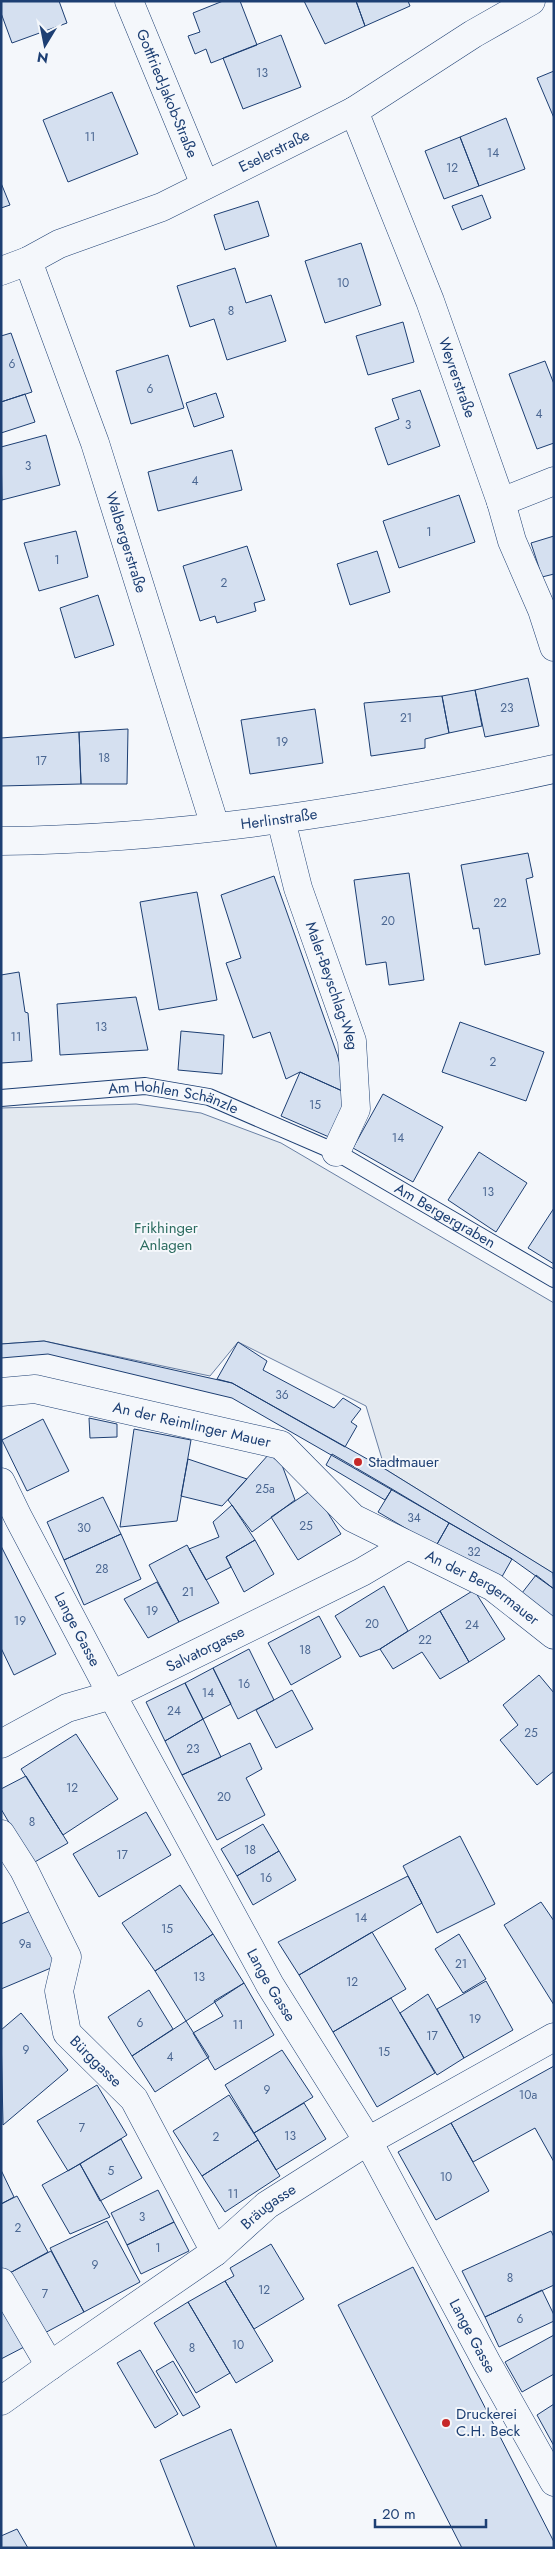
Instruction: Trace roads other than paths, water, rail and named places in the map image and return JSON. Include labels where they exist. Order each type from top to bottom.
[{"type":"street","name":"Gottfried-Jakob-Straße","points":[[129,1],[205,185]]},
{"type":"street","name":"Eselerstraße","points":[[1,271],[28,261],[59,244],[162,207],[354,111],[473,34],[531,1]]},
{"type":"street","name":"Weyrerstraße","points":[[354,111],[430,301],[501,502],[512,541],[542,610],[554,647]]},
{"type":"street","name":"Walbergerstraße","points":[[28,261],[95,442],[216,826]]},
{"type":"street","points":[[501,502],[554,481]]},
{"type":"street","name":"Herlinstraße","points":[[1,841],[86,840],[280,820],[448,792],[554,769]]},
{"type":"street","name":"Maler-Beyschlag-Weg","points":[[280,820],[298,888],[352,1040],[356,1109],[336,1152]]},
{"type":"street","name":"An der Reimlinger Mauer","points":[[1,1392],[35,1389],[281,1445],[353,1518],[406,1546]]},
{"type":"street","name":"Lange Gasse","points":[[1,1482],[112,1695],[270,1985],[368,2141],[487,2363],[554,2482]]},
{"type":"street","name":"An der Bergermauer","points":[[406,1546],[493,1587],[554,1636]]},
{"type":"street","name":"Salvatorgasse","points":[[1,1744],[68,1708],[112,1695],[362,1572],[406,1546]]},
{"type":"street","name":"Bürggasse","points":[[1,1834],[24,1870],[67,1957],[59,1990],[67,2033],[134,2099],[215,2252]]},
{"type":"street","name":"Bräugasse","points":[[1,2402],[215,2252],[267,2205],[368,2141],[554,2037]]},
{"type":"street","points":[[1,2282],[50,2366]]},
{"type":"lane","name":"Am Hohlen Schänzle","points":[[1,1098],[145,1086],[209,1097],[336,1152]]},
{"type":"lane","name":"Am Bergergraben","points":[[336,1152],[554,1279]]},
{"type":"place","name":"Stadtmauer","points":[[358,1462]]},
{"type":"place","name":"Druckerei C.H. Beck","points":[[446,2423]]},
{"type":"park label","name":"Frikhinger Anlagen","points":[[166,1236]]}]
